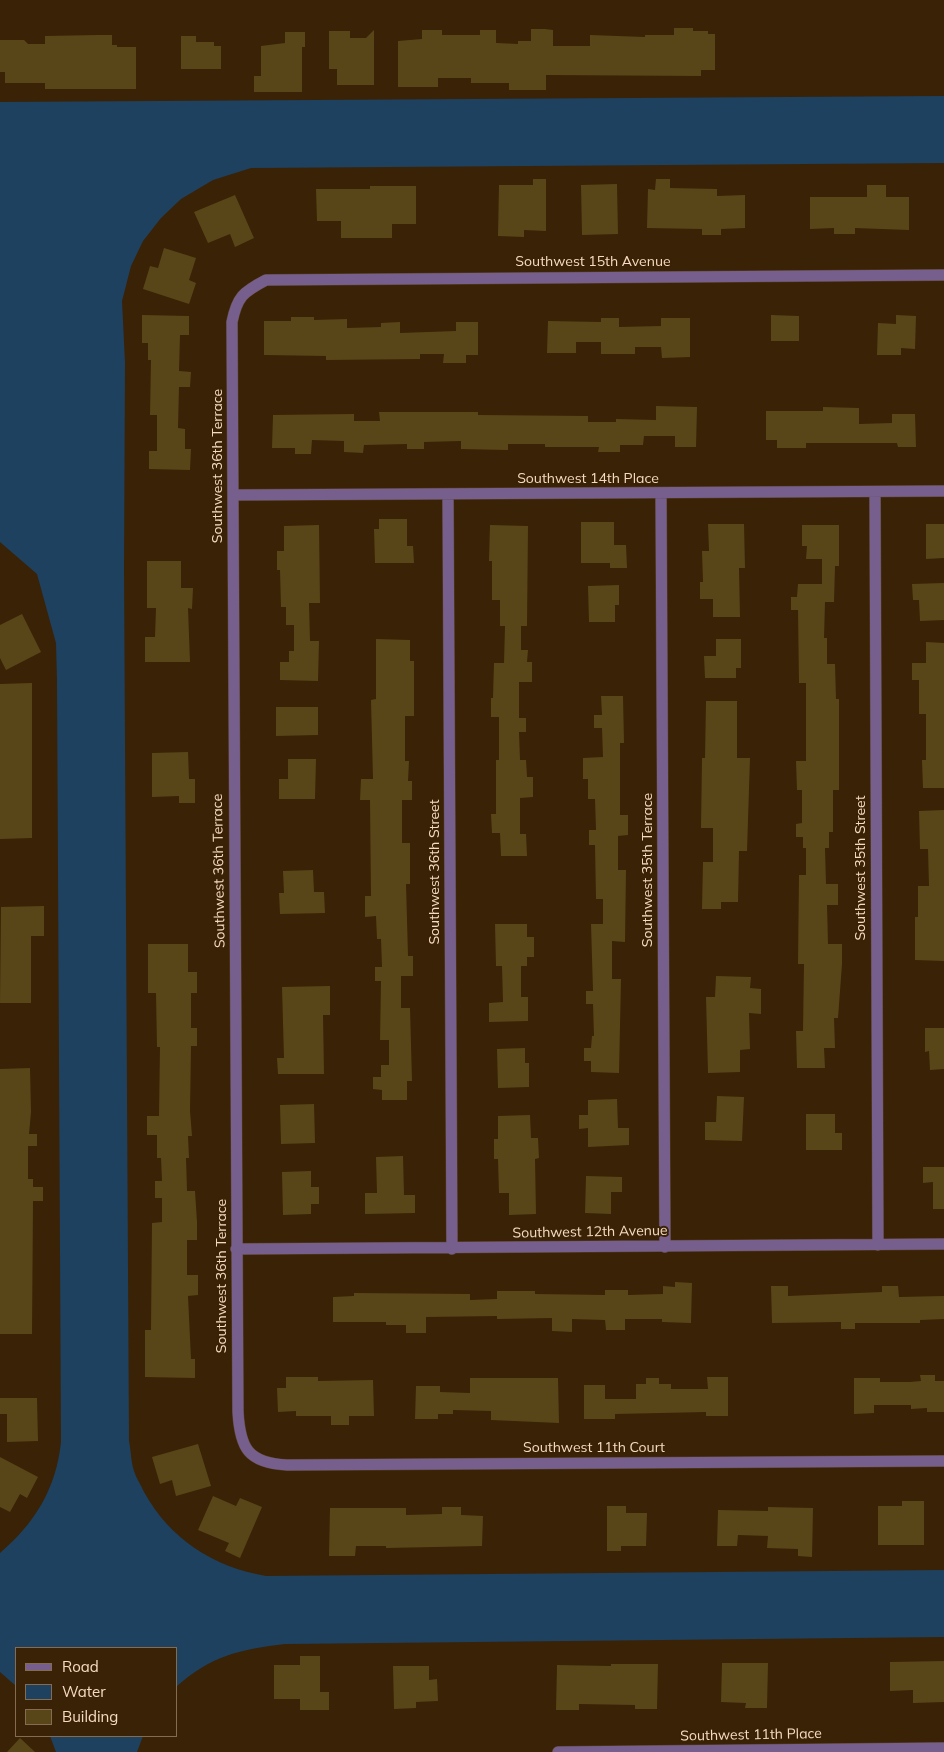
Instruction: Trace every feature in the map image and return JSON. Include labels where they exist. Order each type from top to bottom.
[{"type":"street","name":"Southwest 15th Avenue","points":[[245,291],[266,280],[944,275]]},
{"type":"street","name":"Southwest 36th Terrace","points":[[245,291],[235,305],[232,322],[238,1412],[239,1437],[248,1452]]},
{"type":"street","name":"Southwest 14th Place","points":[[233,495],[944,491]]},
{"type":"street","name":"Southwest 35th Street","points":[[875,492],[878,1245]]},
{"type":"street","name":"Southwest 35th Terrace","points":[[660,493],[665,1247]]},
{"type":"street","name":"Southwest 36th Street","points":[[448,495],[452,1249]]},
{"type":"street","name":"Southwest 12th Avenue","points":[[236,1249],[452,1249],[944,1244]]},
{"type":"street","name":"Southwest 11th Court","points":[[248,1452],[270,1464],[287,1465],[944,1460]]},
{"type":"street","name":"Southwest 11th Place","points":[[558,1752],[944,1748]]},
{"type":"water","points":[[944,96],[944,163],[251,168],[213,180],[181,199],[161,218],[143,241],[131,266],[122,301],[125,363],[124,569],[129,1441],[134,1471],[144,1492],[167,1524],[195,1548],[228,1566],[266,1576],[944,1570],[944,1637],[285,1644],[254,1648],[214,1661],[189,1676],[178,1685],[178,1647],[15,1647],[15,1685],[0,1672],[0,1553],[24,1530],[42,1504],[54,1475],[61,1442],[56,643],[37,574],[0,542],[0,102]]},
{"type":"water","points":[[50,1737],[143,1737],[137,1752],[56,1752]]},
{"type":"building","points":[[674,28],[693,28],[693,31],[708,31],[708,34],[715,34],[715,70],[701,70],[701,76],[546,75],[546,90],[509,90],[509,83],[471,83],[471,78],[438,78],[438,87],[398,87],[398,41],[422,39],[422,30],[442,30],[442,35],[480,35],[480,30],[496,30],[496,43],[518,44],[518,41],[531,41],[531,29],[545,29],[553,30],[553,46],[590,46],[590,35],[645,37],[645,35],[674,35]]},
{"type":"building","points":[[374,30],[374,85],[337,85],[337,69],[329,69],[329,31],[350,31],[350,38],[366,38]]},
{"type":"building","points":[[285,32],[305,32],[305,47],[302,47],[302,92],[254,92],[254,76],[261,76],[261,46],[285,43]]},
{"type":"building","points":[[112,35],[112,45],[117,45],[117,47],[136,47],[136,89],[45,89],[45,83],[5,83],[5,72],[0,72],[0,40],[24,40],[28,44],[45,44],[45,36]]},
{"type":"building","points":[[181,36],[196,36],[196,42],[214,42],[214,46],[221,46],[221,69],[181,69]]},
{"type":"building","points":[[533,179],[546,179],[546,231],[524,230],[524,237],[498,236],[499,185],[533,185]]},
{"type":"building","points":[[656,179],[670,179],[670,188],[717,189],[717,196],[745,195],[745,228],[721,229],[721,235],[702,235],[702,229],[647,228],[648,189],[655,190]]},
{"type":"building","points":[[617,184],[618,234],[582,235],[581,185]]},
{"type":"building","points":[[867,185],[886,185],[886,197],[909,197],[909,230],[855,228],[855,234],[834,234],[834,228],[810,229],[810,197],[867,197]]},
{"type":"building","points":[[370,186],[416,186],[416,224],[392,224],[392,238],[341,238],[341,221],[317,221],[316,189],[370,189]]},
{"type":"building","points":[[235,195],[254,238],[235,247],[230,234],[208,243],[194,212]]},
{"type":"building","points":[[164,248],[196,258],[189,280],[196,283],[189,304],[143,289],[150,266],[158,268]]},
{"type":"building","points":[[142,315],[189,316],[189,335],[180,335],[179,371],[191,372],[190,387],[179,387],[178,428],[185,429],[185,449],[191,449],[190,470],[149,469],[149,451],[157,451],[157,415],[150,415],[151,360],[148,360],[148,343],[142,343]]},
{"type":"building","points":[[771,315],[799,316],[799,341],[771,341]]},
{"type":"building","points":[[896,315],[916,316],[915,349],[901,348],[901,355],[877,355],[878,323],[896,324]]},
{"type":"building","points":[[291,317],[314,317],[314,320],[347,319],[347,328],[381,327],[381,323],[400,322],[400,333],[456,331],[456,322],[478,322],[478,355],[466,355],[466,363],[443,363],[444,354],[420,354],[420,359],[326,360],[326,356],[264,355],[264,321],[291,321]]},
{"type":"building","points":[[601,318],[619,318],[619,327],[661,326],[661,318],[690,318],[690,357],[662,358],[661,347],[635,347],[635,354],[601,354],[601,342],[576,342],[576,353],[547,353],[548,321],[601,322]]},
{"type":"building","points":[[656,406],[697,407],[696,447],[675,447],[675,436],[644,436],[643,445],[620,445],[620,452],[598,452],[599,447],[545,447],[545,444],[508,444],[508,450],[461,449],[461,441],[424,442],[424,449],[407,449],[407,444],[364,445],[363,453],[344,452],[344,441],[312,440],[311,454],[295,454],[295,448],[272,448],[273,415],[354,414],[354,421],[380,421],[379,412],[478,412],[478,415],[588,416],[588,422],[616,422],[616,419],[656,420]]},
{"type":"building","points":[[823,407],[859,408],[859,424],[892,423],[892,414],[915,414],[916,447],[898,447],[897,443],[806,443],[806,448],[777,448],[777,440],[766,440],[766,411],[823,411]]},
{"type":"building","points":[[379,519],[407,519],[407,546],[413,546],[414,563],[375,563],[374,529],[379,529]]},
{"type":"building","points":[[581,522],[614,522],[614,545],[626,545],[627,568],[610,568],[610,563],[581,563]]},
{"type":"building","points":[[708,524],[744,524],[745,568],[739,568],[740,617],[713,617],[713,599],[700,599],[700,582],[703,582],[702,551],[709,551]]},
{"type":"building","points":[[926,524],[944,524],[944,558],[926,559]]},
{"type":"building","points":[[319,525],[320,603],[309,603],[310,641],[319,641],[318,681],[280,680],[280,662],[289,662],[289,651],[294,651],[294,625],[286,625],[286,607],[281,607],[280,570],[277,570],[277,551],[284,551],[284,526]]},
{"type":"building","points":[[490,525],[528,526],[527,626],[521,626],[521,650],[528,650],[527,662],[532,662],[532,682],[519,682],[519,718],[526,718],[526,732],[519,732],[520,760],[526,760],[527,777],[533,777],[533,797],[520,798],[520,834],[526,834],[527,856],[501,856],[500,833],[492,833],[491,814],[496,814],[496,760],[499,760],[499,717],[491,717],[491,698],[493,698],[494,663],[504,663],[505,626],[500,626],[500,600],[492,600],[492,561],[489,561]]},
{"type":"building","points":[[802,525],[839,525],[839,566],[835,566],[834,602],[825,602],[824,638],[827,638],[827,664],[835,664],[836,699],[839,699],[839,790],[833,790],[833,832],[829,832],[829,848],[825,848],[826,884],[838,884],[838,905],[827,905],[828,944],[842,944],[842,964],[838,1018],[834,1018],[835,1048],[824,1048],[825,1068],[797,1068],[796,1031],[803,1031],[804,964],[798,964],[799,875],[806,875],[806,848],[803,848],[803,837],[796,837],[796,824],[802,823],[802,790],[797,790],[796,761],[806,761],[806,683],[799,683],[798,610],[791,610],[791,597],[797,597],[798,584],[822,584],[822,559],[806,559],[807,546],[802,546]]},
{"type":"building","points":[[147,561],[181,561],[181,588],[193,588],[192,609],[188,608],[190,662],[145,662],[145,637],[155,637],[156,608],[147,608]]},
{"type":"building","points":[[944,583],[944,620],[920,621],[919,600],[913,600],[912,584]]},
{"type":"building","points":[[619,585],[619,605],[615,605],[615,622],[589,622],[588,586]]},
{"type":"building","points":[[22,614],[41,652],[6,670],[0,658],[0,625]]},
{"type":"building","points":[[376,639],[410,640],[410,661],[414,661],[414,716],[405,716],[405,761],[409,761],[408,781],[412,781],[412,800],[402,800],[402,843],[410,843],[410,884],[406,884],[408,956],[413,956],[413,976],[401,976],[401,1008],[410,1008],[412,1081],[407,1081],[407,1100],[382,1100],[382,1090],[373,1089],[373,1077],[381,1077],[381,1065],[389,1065],[389,1040],[380,1040],[381,981],[375,981],[375,967],[382,967],[381,939],[377,939],[376,916],[365,917],[365,896],[371,896],[370,800],[360,800],[361,779],[373,779],[371,700],[376,699]]},
{"type":"building","points":[[716,639],[741,639],[741,668],[736,668],[736,678],[705,678],[704,656],[716,656]]},
{"type":"building","points":[[926,642],[944,643],[944,788],[923,788],[922,760],[926,760],[926,714],[919,714],[919,680],[912,680],[912,663],[926,663]]},
{"type":"building","points":[[32,683],[32,838],[0,839],[0,684]]},
{"type":"building","points":[[601,696],[623,696],[624,743],[620,743],[620,815],[628,815],[628,835],[618,836],[618,870],[626,870],[625,942],[612,941],[612,979],[621,979],[619,1073],[591,1072],[591,1061],[584,1061],[584,1048],[591,1048],[592,1036],[594,1036],[593,1004],[586,1004],[586,991],[593,991],[591,924],[603,924],[603,899],[596,899],[595,845],[589,845],[589,830],[596,830],[595,799],[588,799],[588,779],[583,779],[583,758],[603,757],[602,728],[594,728],[594,715],[602,715]]},
{"type":"building","points":[[706,701],[737,701],[737,758],[750,758],[747,851],[739,851],[738,902],[721,902],[721,909],[702,909],[703,862],[713,862],[713,828],[701,828],[702,758],[705,758]]},
{"type":"building","points":[[276,707],[318,707],[318,735],[276,736]]},
{"type":"building","points":[[188,752],[189,779],[195,779],[195,803],[179,803],[179,796],[152,797],[152,753]]},
{"type":"building","points":[[288,759],[316,759],[315,799],[279,799],[279,779],[288,779]]},
{"type":"building","points":[[944,810],[944,961],[915,960],[915,917],[918,917],[918,886],[929,886],[928,849],[920,849],[919,811]]},
{"type":"building","points":[[313,870],[314,892],[324,892],[325,913],[280,914],[279,893],[284,893],[283,871]]},
{"type":"building","points":[[44,906],[44,936],[31,936],[31,1003],[0,1003],[1,907]]},
{"type":"building","points":[[495,924],[527,924],[527,937],[534,937],[534,957],[527,957],[527,966],[521,966],[521,997],[528,997],[528,1021],[489,1022],[489,1003],[503,1002],[502,966],[496,966]]},
{"type":"building","points":[[148,944],[188,944],[188,972],[197,972],[197,993],[191,993],[191,1028],[197,1028],[197,1046],[191,1046],[190,1111],[192,1136],[188,1136],[189,1158],[186,1158],[187,1191],[195,1191],[197,1222],[197,1240],[187,1240],[187,1275],[198,1275],[198,1295],[188,1296],[191,1359],[195,1359],[195,1378],[145,1377],[145,1330],[151,1330],[152,1223],[162,1222],[162,1198],[155,1198],[155,1181],[162,1181],[161,1158],[157,1158],[157,1135],[147,1135],[147,1116],[159,1116],[160,1047],[157,1047],[156,993],[148,993]]},
{"type":"building","points":[[716,976],[751,977],[750,988],[761,989],[761,1014],[749,1013],[750,1049],[740,1050],[740,1072],[708,1073],[706,997],[715,997]]},
{"type":"building","points":[[330,986],[330,1015],[323,1015],[324,1074],[278,1074],[277,1058],[284,1058],[282,987]]},
{"type":"building","points":[[925,1028],[944,1028],[944,1069],[930,1070],[929,1051],[925,1052]]},
{"type":"building","points":[[525,1048],[525,1063],[529,1063],[529,1087],[498,1088],[497,1049]]},
{"type":"building","points":[[30,1068],[31,1112],[29,1134],[37,1134],[37,1146],[28,1146],[28,1179],[33,1179],[33,1187],[43,1187],[43,1201],[33,1201],[32,1334],[0,1334],[0,1069]]},
{"type":"building","points":[[717,1096],[744,1097],[742,1141],[705,1140],[705,1122],[716,1122]]},
{"type":"building","points":[[617,1099],[618,1128],[629,1128],[629,1145],[588,1147],[588,1128],[579,1129],[579,1115],[588,1115],[588,1100]]},
{"type":"building","points":[[314,1104],[315,1143],[281,1144],[280,1105]]},
{"type":"building","points":[[806,1114],[835,1114],[835,1133],[842,1133],[842,1150],[806,1150]]},
{"type":"building","points":[[530,1115],[531,1138],[538,1138],[539,1158],[535,1159],[536,1214],[509,1215],[509,1193],[499,1193],[498,1159],[494,1159],[494,1139],[498,1139],[498,1116]]},
{"type":"building","points":[[403,1156],[404,1195],[415,1195],[415,1213],[365,1214],[365,1193],[377,1193],[376,1157]]},
{"type":"building","points":[[923,1167],[944,1167],[944,1209],[933,1209],[933,1182],[923,1183]]},
{"type":"building","points":[[311,1171],[311,1187],[319,1187],[319,1204],[311,1204],[311,1214],[283,1215],[282,1172]]},
{"type":"building","points":[[586,1176],[622,1177],[622,1192],[611,1192],[611,1214],[585,1213]]},
{"type":"building","points":[[675,1282],[692,1283],[691,1323],[662,1322],[662,1319],[625,1319],[625,1330],[606,1330],[605,1320],[572,1319],[572,1332],[552,1331],[552,1318],[497,1319],[497,1316],[426,1317],[426,1333],[406,1333],[406,1325],[386,1325],[386,1322],[333,1322],[333,1297],[354,1296],[354,1293],[470,1294],[470,1300],[497,1299],[497,1291],[535,1291],[535,1294],[605,1295],[605,1290],[628,1290],[628,1295],[663,1294],[663,1286],[675,1287]]},
{"type":"building","points":[[771,1286],[788,1286],[788,1296],[882,1292],[882,1286],[898,1286],[899,1297],[944,1296],[944,1319],[920,1320],[920,1323],[855,1323],[855,1329],[841,1329],[841,1322],[772,1323]]},
{"type":"building","points":[[920,1375],[935,1375],[935,1381],[944,1381],[944,1412],[927,1412],[927,1408],[911,1409],[911,1405],[874,1405],[874,1413],[854,1414],[854,1378],[880,1378],[880,1382],[910,1382],[921,1381]]},
{"type":"building","points":[[286,1377],[318,1377],[318,1381],[373,1380],[374,1416],[349,1416],[349,1425],[331,1425],[331,1416],[296,1416],[296,1411],[278,1412],[277,1388],[286,1388]]},
{"type":"building","points":[[707,1377],[728,1377],[728,1416],[706,1416],[706,1412],[615,1414],[615,1419],[584,1419],[584,1385],[605,1385],[605,1399],[636,1399],[636,1384],[646,1384],[646,1378],[659,1378],[659,1384],[671,1384],[671,1389],[708,1389]]},
{"type":"building","points":[[470,1378],[558,1378],[559,1423],[491,1420],[491,1411],[453,1410],[453,1414],[438,1414],[438,1419],[415,1419],[416,1386],[440,1386],[440,1392],[470,1393]]},
{"type":"building","points":[[0,1398],[37,1398],[38,1441],[7,1442],[7,1414],[0,1414]]},
{"type":"building","points":[[198,1444],[211,1486],[176,1496],[172,1480],[160,1484],[152,1457]]},
{"type":"building","points":[[0,1457],[38,1477],[27,1498],[20,1494],[10,1512],[0,1507]]},
{"type":"building","points":[[213,1496],[236,1506],[240,1498],[262,1507],[240,1558],[225,1551],[229,1543],[198,1530]]},
{"type":"building","points":[[902,1501],[924,1501],[924,1545],[878,1545],[878,1506],[902,1506]]},
{"type":"building","points":[[607,1506],[626,1506],[626,1513],[647,1513],[646,1546],[621,1546],[621,1551],[607,1551]]},
{"type":"building","points":[[442,1507],[461,1507],[461,1515],[483,1516],[482,1546],[386,1548],[386,1546],[356,1546],[355,1556],[329,1556],[330,1508],[406,1508],[406,1515],[442,1514]]},
{"type":"building","points":[[768,1507],[813,1508],[812,1557],[798,1556],[798,1549],[767,1548],[768,1536],[738,1535],[737,1546],[717,1546],[718,1510],[768,1511]]},
{"type":"building","points":[[300,1656],[320,1656],[320,1692],[329,1692],[329,1710],[300,1710],[300,1699],[274,1699],[274,1665],[300,1665]]},
{"type":"building","points":[[944,1661],[944,1702],[913,1703],[913,1690],[890,1691],[890,1662]]},
{"type":"building","points":[[722,1663],[768,1663],[767,1708],[745,1708],[746,1703],[721,1702]]},
{"type":"building","points":[[611,1664],[658,1664],[657,1709],[635,1709],[635,1705],[579,1704],[579,1710],[556,1710],[557,1665],[611,1666]]},
{"type":"building","points":[[393,1666],[429,1666],[429,1680],[437,1679],[438,1701],[416,1702],[416,1708],[394,1709]]},
{"type":"building","points":[[20,1738],[35,1752],[7,1752]]}]
